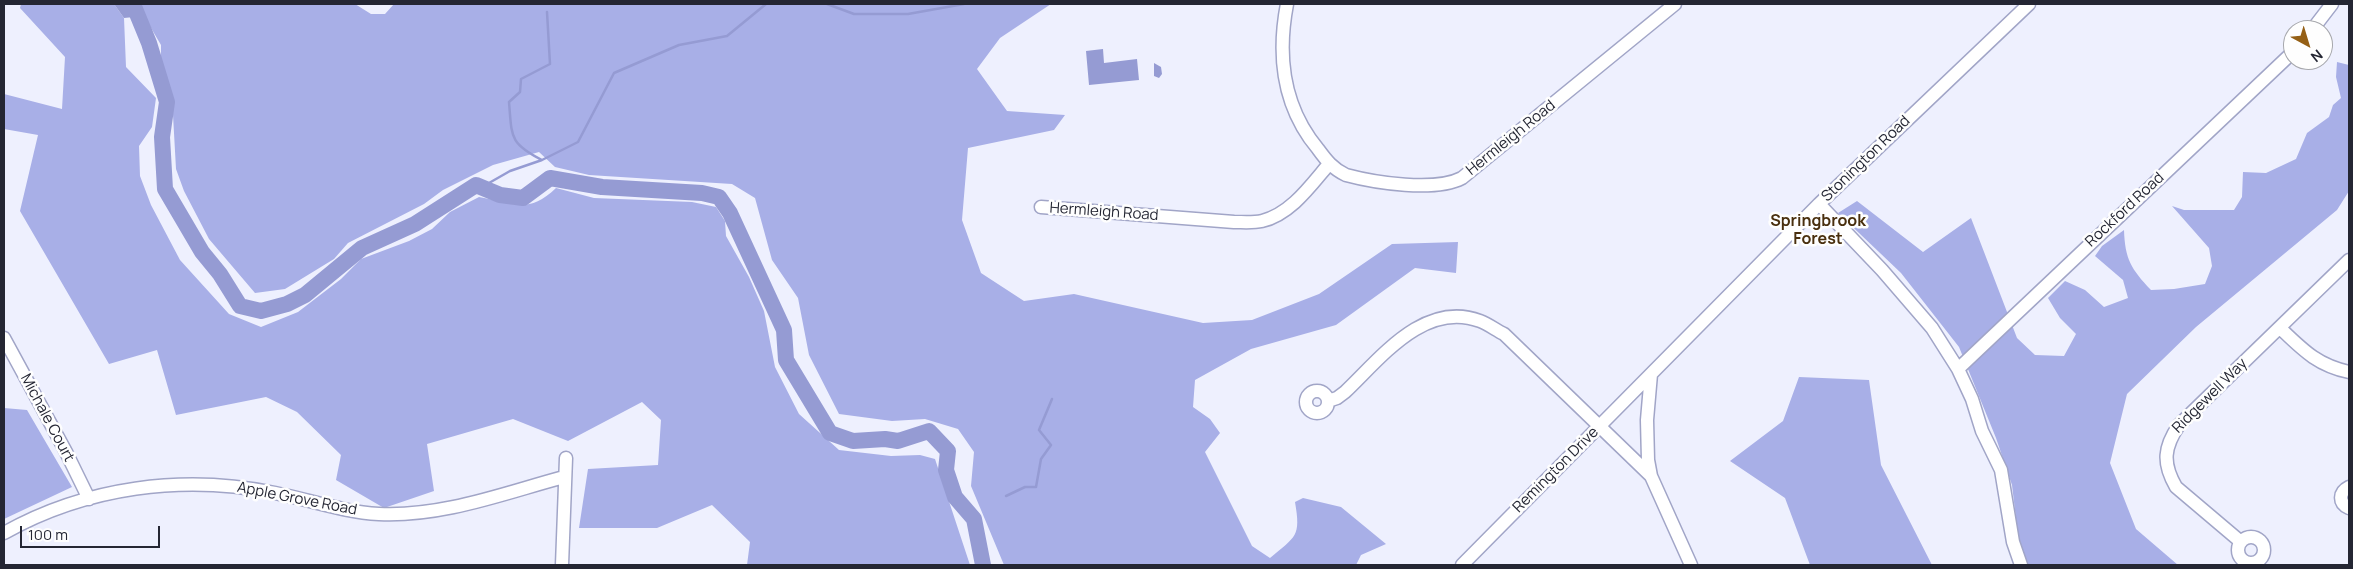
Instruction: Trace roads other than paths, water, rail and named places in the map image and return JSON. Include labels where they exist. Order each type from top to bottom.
[{"type":"street","points":[[1287,4],[1282,29],[1282,62],[1287,91],[1309,139],[1329,164]]},
{"type":"street","name":"Hermleigh Road","points":[[1041,207],[1225,221],[1259,221],[1272,218],[1296,201],[1329,164],[1336,170],[1356,178],[1430,186],[1455,181],[1496,152],[1675,4]]},
{"type":"street","name":"Stonington Road","points":[[1651,374],[1819,204],[2030,4]]},
{"type":"street","points":[[2320,20],[2332,4]]},
{"type":"street","name":"Rockford Road","points":[[1958,369],[2283,61]]},
{"type":"street","points":[[1819,204],[1882,270],[1932,328],[1958,369],[1972,399],[1982,430],[2001,470],[2013,542],[2022,565]]},
{"type":"street","name":"Ridgewell Way","points":[[2241,542],[2176,487],[2170,476],[2166,458],[2169,440],[2179,425],[2349,260]]},
{"type":"street","points":[[1328,401],[1344,392],[1418,326],[1432,320],[1457,317],[1479,321],[1504,334],[1651,476]]},
{"type":"street","points":[[2280,328],[2307,354],[2323,364],[2349,372]]},
{"type":"street","name":"Michale Court","points":[[4,338],[66,452],[89,499]]},
{"type":"street","points":[[1651,374],[1647,420],[1648,460],[1651,476],[1691,565]]},
{"type":"street","name":"Remington Drive","points":[[1462,565],[1651,374]]},
{"type":"street","points":[[562,565],[566,458]]},
{"type":"street","name":"Apple Grove Road","points":[[4,533],[56,508],[148,486],[224,485],[275,492],[348,511],[380,514],[423,512],[452,508],[564,477]]},
{"type":"street","points":[[2349,487],[2343,491],[2341,498],[2343,504],[2349,508]]},
{"type":"waterway","points":[[133,4],[149,43],[167,102],[162,137],[165,189],[202,252],[220,274],[240,306],[261,311],[287,304],[305,295],[362,248],[415,224],[476,185],[500,195],[523,198],[550,178],[602,187],[702,193],[719,197],[730,213],[784,330],[786,360],[830,433],[853,441],[885,439],[898,441],[929,431],[948,451],[946,470],[955,497],[974,519],[983,565]]},
{"type":"waterway","points":[[482,187],[510,171],[542,160],[578,142],[614,73],[679,45],[727,36],[766,4]]},
{"type":"waterway","points":[[827,4],[854,14],[908,14],[964,4]]},
{"type":"waterway","points":[[542,160],[523,149],[514,138],[509,102],[520,92],[521,79],[550,64],[547,12]]},
{"type":"waterway","points":[[1006,496],[1025,487],[1036,487],[1041,459],[1051,445],[1039,430],[1052,399]]},
{"type":"district","name":"Springbrook Forest","points":[[1818,231]]}]
